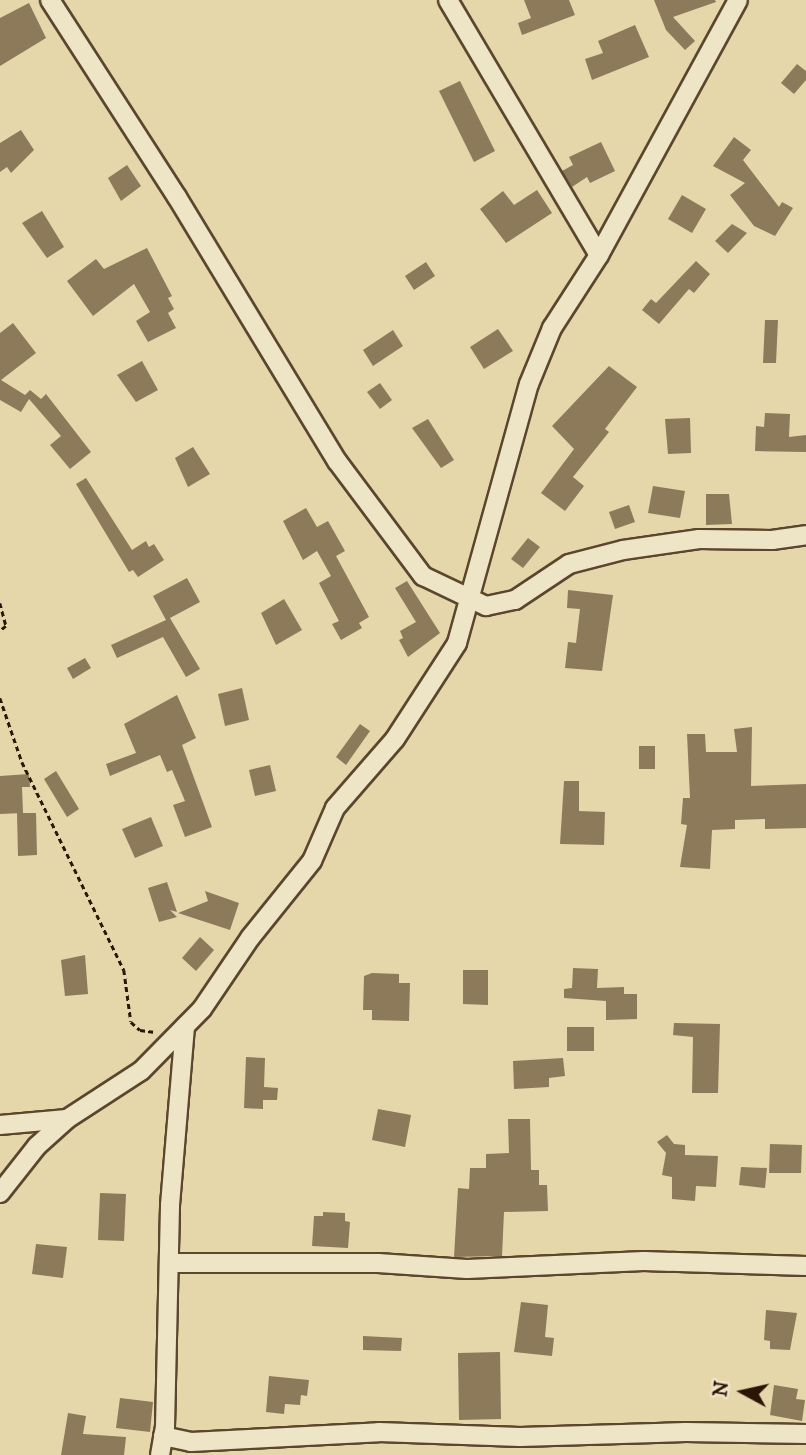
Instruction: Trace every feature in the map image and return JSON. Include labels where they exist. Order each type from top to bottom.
[{"type":"street","points":[[50,0],[177,197],[337,461],[423,576],[486,606],[515,600],[569,564],[624,550],[699,539],[772,540],[806,535]]},
{"type":"street","points":[[448,0],[599,256]]},
{"type":"street","points":[[0,1193],[37,1146],[67,1119],[141,1070],[186,1027],[312,861],[335,808],[395,739],[457,643],[529,384],[552,328],[599,256],[738,0]]},
{"type":"street","points":[[160,1455],[163,1437],[169,1263],[186,1027]]},
{"type":"street","points":[[0,1125],[67,1119]]},
{"type":"street","points":[[169,1263],[378,1263],[467,1269],[644,1261],[806,1266]]},
{"type":"street","points":[[163,1437],[191,1442],[379,1432],[520,1437],[686,1432],[806,1434]]},
{"type":"path","points":[[0,603],[6,626],[0,631]]},
{"type":"path","points":[[0,698],[22,762],[124,970],[131,1022],[140,1030],[157,1032],[186,1027]]},
{"type":"building","points":[[524,0],[569,0],[575,15],[522,35],[518,23],[531,18]]},
{"type":"building","points":[[654,0],[716,2],[673,17],[695,41],[685,50],[666,30]]},
{"type":"building","points":[[29,3],[46,38],[0,66],[0,18]]},
{"type":"building","points":[[635,25],[649,57],[592,80],[585,59],[603,53],[598,41]]},
{"type":"building","points":[[797,64],[806,71],[806,80],[794,94],[781,83]]},
{"type":"building","points":[[460,81],[495,151],[474,162],[439,91]]},
{"type":"building","points":[[21,130],[34,150],[11,173],[7,167],[0,172],[0,143]]},
{"type":"building","points":[[734,137],[751,150],[743,160],[779,207],[782,202],[793,208],[775,236],[754,226],[730,195],[745,183],[713,166]]},
{"type":"building","points":[[601,142],[615,171],[590,183],[587,177],[572,187],[562,171],[573,165],[569,157]]},
{"type":"building","points":[[127,165],[141,186],[121,201],[108,178]]},
{"type":"building","points":[[537,190],[552,213],[506,243],[480,209],[503,191],[514,205]]},
{"type":"building","points":[[682,195],[706,209],[692,233],[668,219]]},
{"type":"building","points":[[42,211],[64,247],[47,258],[22,223]]},
{"type":"building","points":[[732,224],[747,233],[728,253],[715,241]]},
{"type":"building","points":[[147,248],[172,296],[168,298],[174,309],[168,313],[176,328],[148,342],[136,321],[150,312],[134,284],[93,316],[67,281],[96,259],[104,269]]},
{"type":"building","points":[[696,261],[710,274],[694,293],[689,289],[659,324],[642,310],[651,299],[656,303]]},
{"type":"building","points":[[426,262],[435,276],[414,290],[405,276]]},
{"type":"building","points":[[765,320],[778,320],[776,363],[763,363]]},
{"type":"building","points":[[13,323],[36,353],[1,380],[25,395],[30,390],[41,399],[46,394],[91,452],[70,469],[50,445],[61,436],[29,399],[21,412],[0,400],[0,333]]},
{"type":"building","points":[[498,329],[513,351],[484,369],[470,347]]},
{"type":"building","points":[[393,330],[403,346],[373,366],[363,350]]},
{"type":"building","points":[[142,361],[158,390],[136,402],[117,375]]},
{"type":"building","points":[[609,366],[637,387],[605,429],[609,432],[573,477],[584,486],[565,511],[541,493],[574,449],[552,426]]},
{"type":"building","points":[[380,383],[392,400],[380,409],[367,392]]},
{"type":"building","points":[[765,413],[790,414],[789,437],[806,435],[806,452],[755,451],[756,426],[764,427]]},
{"type":"building","points":[[690,418],[691,453],[668,454],[665,419]]},
{"type":"building","points":[[428,419],[454,460],[441,468],[412,428]]},
{"type":"building","points":[[193,447],[210,474],[188,487],[175,458]]},
{"type":"building","points":[[86,478],[132,550],[146,541],[149,547],[154,544],[164,560],[138,577],[133,570],[129,572],[76,484]]},
{"type":"building","points":[[653,486],[685,491],[680,518],[648,513]]},
{"type":"building","points":[[706,494],[729,494],[732,524],[706,525]]},
{"type":"building","points":[[629,505],[635,522],[615,529],[609,512]]},
{"type":"building","points":[[306,508],[317,527],[328,521],[345,551],[336,556],[369,617],[359,623],[362,628],[341,640],[332,624],[339,621],[319,583],[331,576],[317,551],[303,560],[283,521]]},
{"type":"building","points":[[528,538],[540,547],[523,568],[511,559]]},
{"type":"building","points":[[187,578],[200,602],[170,618],[200,669],[186,677],[163,637],[117,658],[111,645],[166,620],[153,596]]},
{"type":"building","points":[[407,581],[440,633],[408,657],[399,640],[403,638],[400,631],[416,622],[395,588]]},
{"type":"building","points":[[568,590],[613,595],[602,671],[565,668],[568,642],[576,643],[580,609],[567,608]]},
{"type":"building","points":[[284,599],[302,630],[276,645],[261,613]]},
{"type":"building","points":[[85,658],[91,668],[73,679],[67,668]]},
{"type":"building","points":[[242,688],[249,720],[225,726],[218,694]]},
{"type":"building","points":[[177,695],[196,738],[182,745],[212,827],[185,837],[173,805],[185,801],[172,770],[167,772],[160,755],[110,776],[106,764],[136,753],[124,724]]},
{"type":"building","points":[[360,724],[370,731],[346,765],[336,757]]},
{"type":"building","points":[[752,727],[751,786],[806,784],[806,828],[765,829],[765,819],[735,820],[735,829],[712,830],[710,869],[680,867],[687,825],[681,824],[683,798],[690,798],[687,734],[705,734],[706,752],[737,752],[734,729]]},
{"type":"building","points":[[639,746],[655,746],[655,769],[639,769]]},
{"type":"building","points":[[270,765],[276,791],[255,796],[249,770]]},
{"type":"building","points":[[56,771],[79,809],[67,817],[44,779]]},
{"type":"building","points":[[29,774],[30,787],[22,787],[23,813],[0,814],[0,776]]},
{"type":"building","points":[[564,781],[579,781],[579,811],[605,812],[604,845],[560,844]]},
{"type":"building","points":[[17,813],[36,813],[37,855],[18,856]]},
{"type":"building","points":[[151,817],[163,846],[135,858],[122,829]]},
{"type":"building","points":[[167,882],[177,912],[170,910],[177,917],[159,922],[148,888]]},
{"type":"building","points":[[205,891],[239,903],[230,930],[178,913],[208,901]]},
{"type":"building","points":[[200,937],[214,950],[196,971],[182,958]]},
{"type":"building","points":[[85,955],[88,994],[65,996],[61,960]]},
{"type":"building","points":[[573,968],[598,969],[597,988],[624,987],[624,994],[637,994],[637,1019],[606,1020],[606,1001],[564,998],[564,989],[572,988]]},
{"type":"building","points":[[463,970],[488,970],[488,1005],[463,1004]]},
{"type":"building","points":[[372,973],[399,974],[399,983],[410,983],[409,1021],[372,1020],[372,1010],[363,1010],[364,976]]},
{"type":"building","points":[[674,1023],[720,1024],[718,1093],[692,1093],[693,1037],[673,1035]]},
{"type":"building","points":[[567,1027],[594,1027],[594,1051],[567,1051]]},
{"type":"building","points":[[246,1057],[265,1058],[264,1087],[278,1088],[277,1100],[263,1100],[263,1109],[244,1108]]},
{"type":"building","points":[[563,1058],[565,1076],[549,1078],[549,1087],[514,1089],[513,1061]]},
{"type":"building","points":[[378,1109],[411,1115],[405,1147],[372,1140]]},
{"type":"building","points":[[508,1119],[530,1119],[531,1170],[539,1170],[539,1185],[547,1185],[548,1211],[504,1212],[502,1256],[454,1257],[458,1188],[469,1189],[470,1168],[486,1168],[486,1154],[509,1153]]},
{"type":"building","points":[[667,1135],[674,1144],[685,1145],[685,1155],[718,1156],[716,1187],[696,1186],[695,1201],[672,1199],[672,1177],[662,1175],[666,1153],[657,1142]]},
{"type":"building","points":[[770,1144],[802,1145],[801,1173],[769,1173]]},
{"type":"building","points":[[741,1167],[767,1168],[765,1188],[739,1185]]},
{"type":"building","points":[[100,1193],[126,1194],[124,1241],[98,1240]]},
{"type":"building","points":[[323,1212],[345,1213],[345,1221],[350,1222],[348,1248],[312,1246],[314,1216],[323,1216]]},
{"type":"building","points":[[36,1244],[67,1247],[63,1278],[32,1274]]},
{"type":"building","points":[[521,1302],[548,1305],[545,1337],[554,1338],[552,1356],[514,1352]]},
{"type":"building","points":[[766,1310],[797,1313],[790,1350],[770,1349],[770,1341],[764,1340]]},
{"type":"building","points":[[363,1336],[402,1338],[401,1351],[363,1350]]},
{"type":"building","points":[[500,1352],[501,1419],[459,1420],[458,1353]]},
{"type":"building","points":[[269,1376],[309,1380],[307,1396],[301,1395],[300,1405],[285,1404],[284,1414],[266,1412]]},
{"type":"building","points":[[774,1385],[798,1389],[796,1399],[805,1400],[802,1421],[770,1415]]},
{"type":"building","points":[[120,1398],[153,1402],[150,1432],[116,1428]]},
{"type":"building","points":[[68,1413],[86,1416],[83,1434],[126,1437],[124,1455],[61,1455]]}]
